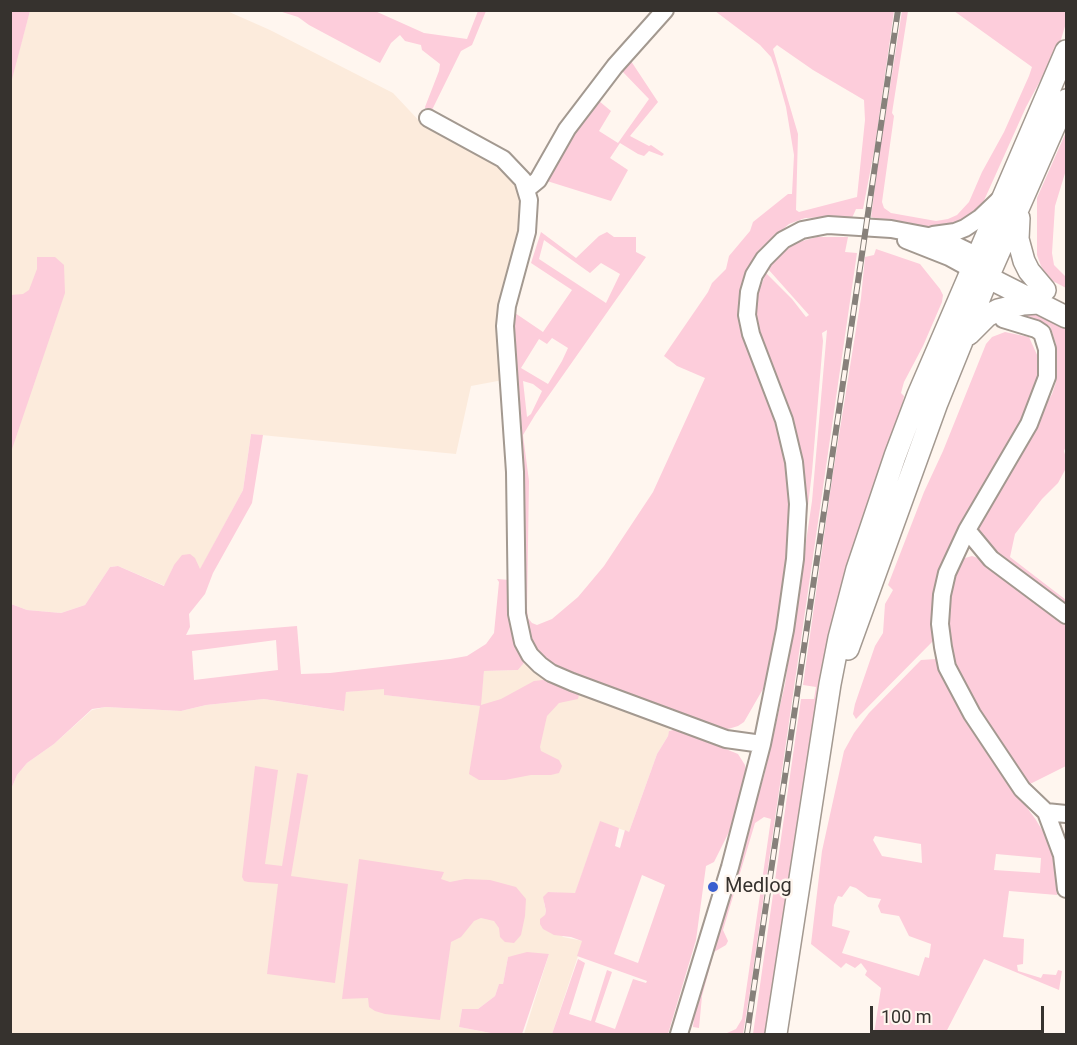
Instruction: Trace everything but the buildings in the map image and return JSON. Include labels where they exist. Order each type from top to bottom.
[{"type":"main road","points":[[776,1035],[826,705],[839,638],[872,523],[918,395],[983,266],[1012,200],[1066,51]]},
{"type":"main road","points":[[1042,297],[1020,250],[1018,224],[1012,200],[1066,100]]},
{"type":"main road","points":[[983,266],[1042,297],[1066,317]]},
{"type":"main road","points":[[826,705],[840,675],[937,403],[962,341],[983,266]]},
{"type":"main road","points":[[962,341],[978,324],[998,310],[1042,297],[1066,302]]},
{"type":"street","points":[[526,189],[538,180],[567,129],[615,66],[665,10]]},
{"type":"street","points":[[428,118],[503,159],[516,171],[529,200],[524,246],[507,306],[506,326],[515,472],[517,614],[523,642],[530,655],[540,665],[572,682],[726,739],[762,744]]},
{"type":"street","points":[[928,236],[965,228],[1012,200]]},
{"type":"street","points":[[679,1035],[727,878],[762,744],[788,612],[795,560],[798,504],[794,462],[788,434],[751,334],[747,315],[749,292],[754,275],[776,246],[792,234],[828,225],[871,228],[942,239],[983,266]]},
{"type":"street","points":[[871,228],[983,266]]},
{"type":"street","points":[[1003,319],[1042,333],[1047,349],[1047,376],[1029,424],[967,530],[947,573],[942,595],[940,624],[947,667],[972,714],[1023,789],[1046,812],[1062,855],[1066,889]]},
{"type":"street","points":[[967,530],[991,559],[1066,615]]},
{"type":"street","points":[[1046,812],[1066,814]]},
{"type":"shaded area","points":[[12,11],[30,11],[11,83],[10,16]]},
{"type":"shaded area","points":[[30,11],[227,11],[270,30],[393,93],[424,126],[458,140],[511,173],[521,194],[525,233],[503,380],[471,386],[456,454],[251,434],[243,490],[200,570],[174,565],[165,586],[118,566],[110,567],[85,605],[61,613],[27,610],[11,604],[10,83]]},
{"type":"shaded area","points":[[279,11],[375,11],[424,33],[467,39],[478,11],[486,11],[472,45],[461,51],[430,114],[425,107],[440,64],[422,50],[421,45],[405,41],[400,35],[391,43],[380,63],[298,17]]},
{"type":"shaded area","points":[[715,11],[894,11],[875,146],[863,209],[856,209],[852,218],[805,218],[789,224],[760,249],[740,290],[738,309],[740,328],[780,434],[787,471],[790,508],[786,576],[771,661],[763,689],[744,722],[725,730],[567,673],[541,657],[525,634],[513,351],[515,313],[543,332],[572,290],[531,263],[541,232],[576,258],[599,236],[607,232],[614,237],[636,237],[636,252],[646,257],[523,435],[529,481],[527,608],[528,618],[537,625],[552,619],[578,597],[604,566],[653,492],[705,378],[677,366],[664,356],[712,283],[726,269],[729,256],[750,231],[753,222],[788,194],[792,194],[794,155],[786,107],[771,57],[760,45]],"holes":[[[777,45],[813,70],[864,100],[865,120],[857,197],[799,212],[796,210],[798,134],[773,49]],[[544,240],[590,273],[601,263],[620,274],[606,303],[539,259]],[[552,338],[568,348],[548,384],[521,368],[539,339],[547,344]],[[523,381],[533,384],[542,391],[531,414],[527,417]]]},
{"type":"shaded area","points":[[902,11],[908,11],[892,113],[894,116],[882,202],[884,208],[891,213],[936,221],[957,215],[969,202],[1004,132],[1032,67],[954,11],[1066,11],[1066,23],[1059,46],[1026,107],[982,205],[974,216],[936,231],[878,223],[878,219],[871,217]]},
{"type":"shaded area","points":[[627,55],[658,102],[630,136],[651,145],[664,154],[662,156],[649,151],[644,156],[620,143],[610,158],[628,170],[611,201],[547,181],[546,172]],"holes":[[[621,70],[649,99],[618,143],[599,131],[611,111],[599,101]]]},
{"type":"shaded area","points":[[1066,132],[1066,170],[1055,206],[1052,253],[1054,265],[1066,277],[1066,288],[1049,279],[1037,255],[1037,198]]},
{"type":"shaded area","points":[[817,237],[848,237],[845,252],[857,253],[750,991],[743,1034],[735,1034],[727,1033],[736,1029],[742,1019],[771,819],[764,817],[755,823],[723,930],[728,941],[726,945],[714,952],[702,996],[699,1028],[693,1027],[697,993],[764,776],[785,684],[812,501],[827,330],[822,333],[812,472],[807,514],[805,514],[791,418],[757,326],[756,298],[766,273],[806,317],[809,315],[768,269],[795,243]]},
{"type":"shaded area","points":[[876,249],[920,264],[940,289],[943,295],[942,302],[904,382],[900,416],[860,531],[769,1034],[753,1034],[801,699],[814,699],[816,687],[803,685],[832,479],[861,298],[865,257],[874,255]]},
{"type":"shaded area","points":[[37,257],[55,257],[64,265],[65,293],[11,452],[11,295],[23,294],[29,290],[37,269]]},
{"type":"shaded area","points":[[1030,312],[1066,323],[1066,446],[1064,451],[1066,458],[1065,470],[1058,483],[1042,499],[1015,534],[1010,557],[1066,600],[1066,607],[993,555],[978,530],[980,519],[1052,394],[1056,382],[1056,344],[1050,326],[1010,316]]},
{"type":"shaded area","points":[[1005,332],[1029,337],[1038,357],[1037,384],[1019,426],[974,504],[933,641],[856,719],[853,714],[855,704],[875,646],[883,633],[885,604],[893,590],[888,585],[986,344],[992,337]]},
{"type":"shaded area","points":[[251,434],[263,435],[252,503],[213,573],[205,594],[189,614],[190,627],[186,635],[297,626],[301,674],[330,673],[450,659],[467,656],[486,644],[494,633],[499,582],[497,579],[510,580],[528,658],[518,670],[484,671],[481,705],[501,699],[534,681],[551,679],[580,690],[578,699],[559,703],[547,716],[540,747],[541,751],[559,760],[562,766],[559,773],[505,780],[479,780],[469,774],[480,706],[384,695],[384,689],[346,692],[344,711],[264,699],[206,705],[181,711],[106,707],[92,709],[54,744],[27,763],[17,775],[12,787],[11,815],[11,604],[27,610],[61,613],[85,605],[110,567],[118,566],[164,586],[174,565],[182,555],[190,554],[195,558],[200,569],[243,490]],"holes":[[[276,640],[278,670],[194,680],[192,651]]]},
{"type":"shaded area","points":[[972,556],[998,571],[1066,622],[1066,766],[1026,786],[977,713],[950,655],[945,607],[957,565],[965,558]]},
{"type":"shaded area","points":[[528,658],[671,726],[657,754],[629,832],[600,822],[575,894],[548,892],[544,903],[545,915],[563,937],[583,941],[552,1034],[524,1034],[549,954],[508,957],[503,984],[499,984],[495,996],[478,1009],[462,1009],[459,1027],[496,1034],[11,1034],[12,787],[17,775],[27,763],[54,744],[92,710],[106,707],[181,711],[206,705],[264,699],[343,711],[346,692],[377,689],[385,689],[385,695],[480,706],[484,671],[518,670]]},
{"type":"shaded area","points":[[936,659],[1054,850],[1057,895],[1009,891],[1003,937],[1024,939],[1023,964],[1017,965],[1018,971],[1041,978],[1043,974],[1056,975],[1058,970],[1062,971],[1059,990],[984,959],[945,1034],[874,1034],[881,988],[865,975],[867,971],[861,963],[855,968],[846,963],[841,968],[811,944],[822,851],[844,751],[869,713],[921,660]],"holes":[[[875,836],[921,844],[922,863],[882,856],[873,840]],[[996,854],[1041,858],[1040,873],[994,870]],[[850,886],[868,897],[881,899],[878,906],[881,913],[899,916],[909,936],[931,944],[929,958],[925,957],[919,976],[842,953],[850,931],[832,926],[834,905],[838,896],[842,897]]]},
{"type":"shaded area","points":[[677,729],[738,754],[745,765],[747,774],[730,830],[714,862],[706,866],[696,940],[668,1034],[552,1034],[578,959],[585,963],[569,1014],[591,1021],[607,970],[612,972],[595,1022],[615,1029],[633,979],[646,983],[647,981],[577,956],[582,941],[554,935],[543,929],[540,919],[545,915],[543,897],[548,892],[575,893],[600,821],[619,828],[615,846],[620,848],[625,830],[629,832],[657,754],[669,731]],"holes":[[[642,875],[665,885],[638,963],[614,954]]]},
{"type":"shaded area","points":[[255,766],[278,770],[265,864],[282,866],[297,773],[308,775],[291,876],[348,884],[335,983],[267,974],[278,884],[248,882],[242,877]]},
{"type":"shaded area","points":[[359,859],[444,872],[441,879],[450,882],[465,879],[490,880],[516,887],[526,899],[521,935],[514,943],[505,942],[500,937],[499,928],[494,921],[481,918],[474,921],[461,937],[451,942],[440,1020],[375,1011],[369,1007],[368,998],[342,999]]},
{"type":"shaded area","points":[[527,952],[549,954],[522,1034],[496,1034],[459,1027],[462,1009],[478,1009],[495,996],[499,984],[503,984],[508,957]]},
{"type":"railway","points":[[747,1034],[898,10]]},
{"type":"place","name":"Medlog","points":[[713,887]]}]
